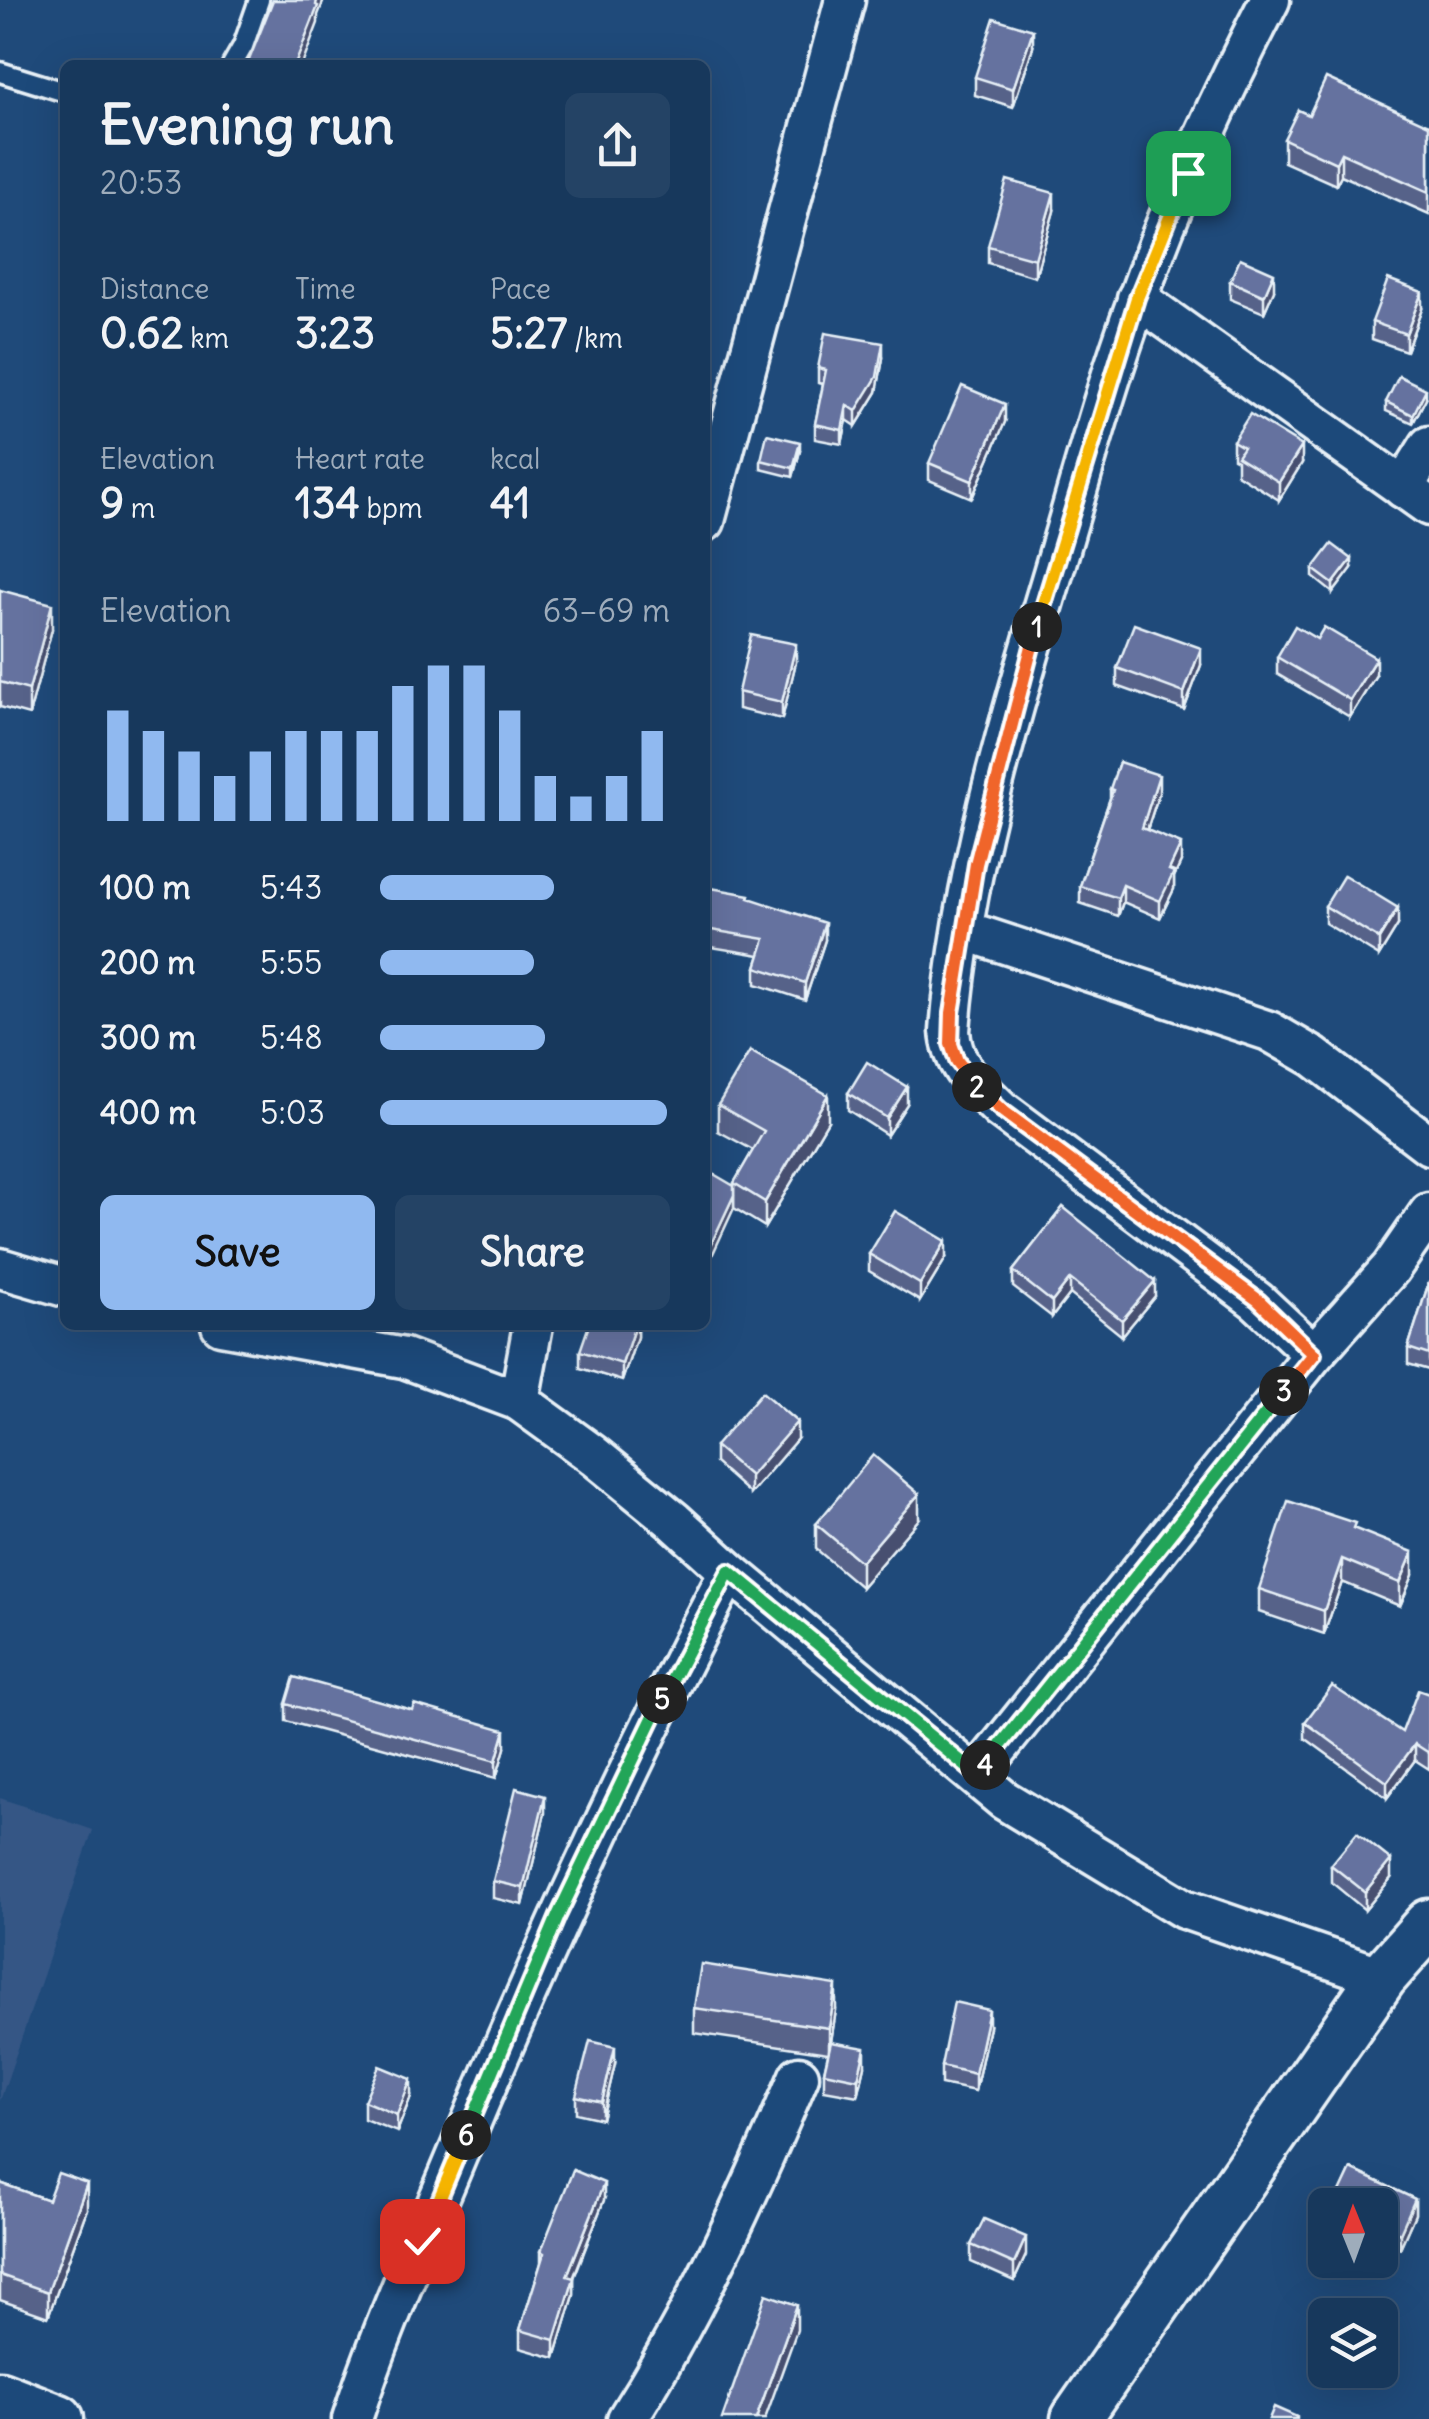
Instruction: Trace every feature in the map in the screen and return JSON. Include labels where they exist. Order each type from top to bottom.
[{"type":"street","points":[[710,501],[845,0]]},
{"type":"street","points":[[1270,0],[1218,105],[1137,298],[1026,661],[976,864],[950,1031],[951,1044],[964,1074],[1000,1109],[1258,1300],[1314,1354]]},
{"type":"street","points":[[1137,298],[1416,496],[1429,446]]},
{"type":"street","points":[[963,930],[1268,1031],[1314,1057],[1429,1145]]},
{"type":"street","points":[[977,1775],[1314,1354],[1391,1268],[1429,1213]]},
{"type":"street","points":[[0,1268],[60,1286]]},
{"type":"street","points":[[249,1330],[404,1358],[519,1401],[592,1454],[1004,1800],[1184,1909],[1382,1976]]},
{"type":"street","points":[[519,1401],[532,1330]]},
{"type":"street","points":[[352,2419],[390,2309],[558,1916],[665,1693],[729,1571]]},
{"type":"street","points":[[1076,2419],[1382,1976],[1429,1924]]},
{"type":"street","points":[[626,2419],[656,2374],[743,2209],[799,2076]]},
{"type":"street","points":[[0,2396],[58,2419]]},
{"type":"lane","points":[[235,60],[259,0]]},
{"type":"lane","points":[[0,72],[60,90]]},
{"type":"shaded area","points":[[0,1798],[93,1830],[0,2101]]},
{"type":"building","points":[[273,0],[317,0],[297,60],[249,60]]},
{"type":"building","points":[[994,18],[1033,30],[1013,89],[975,77]]},
{"type":"building","points":[[1326,78],[1429,125],[1429,192],[1341,153],[1336,163],[1284,139],[1298,110],[1309,115]]},
{"type":"building","points":[[1007,180],[1054,193],[1035,259],[988,246]]},
{"type":"building","points":[[1240,258],[1274,273],[1264,296],[1230,281]]},
{"type":"building","points":[[1388,279],[1422,292],[1406,334],[1372,322]]},
{"type":"building","points":[[825,333],[883,343],[877,377],[856,411],[847,405],[842,430],[815,424],[826,370],[818,368]]},
{"type":"building","points":[[1399,376],[1426,389],[1413,415],[1386,402]]},
{"type":"building","points":[[962,386],[1005,404],[972,481],[929,463]]},
{"type":"building","points":[[1250,414],[1302,446],[1279,482],[1237,456],[1243,447],[1233,441]]},
{"type":"building","points":[[767,434],[800,442],[793,468],[761,460]]},
{"type":"building","points":[[1332,544],[1352,559],[1333,584],[1313,569]]},
{"type":"building","points":[[0,590],[52,604],[29,690],[0,682]]},
{"type":"building","points":[[1134,624],[1201,648],[1184,693],[1117,668]]},
{"type":"building","points":[[1295,626],[1317,639],[1324,627],[1376,658],[1350,700],[1277,657]]},
{"type":"building","points":[[751,635],[796,644],[782,702],[738,692]]},
{"type":"building","points":[[1119,762],[1159,775],[1142,828],[1181,844],[1169,870],[1174,872],[1160,901],[1123,885],[1118,898],[1080,886]]},
{"type":"building","points":[[1344,875],[1398,908],[1379,939],[1325,906]]},
{"type":"building","points":[[711,888],[750,895],[749,898],[825,923],[805,983],[756,967],[765,939],[710,930]]},
{"type":"building","points":[[750,1051],[828,1095],[765,1202],[734,1183],[764,1131],[718,1105]]},
{"type":"building","points":[[867,1062],[907,1087],[887,1118],[848,1093]]},
{"type":"building","points":[[710,1172],[734,1186],[734,1195],[710,1246]]},
{"type":"building","points":[[1063,1207],[1155,1281],[1122,1320],[1070,1279],[1052,1302],[1013,1271]]},
{"type":"building","points":[[895,1211],[946,1241],[920,1284],[869,1254]]},
{"type":"building","points":[[1429,1282],[1429,1355],[1408,1348]]},
{"type":"building","points":[[587,1330],[633,1330],[622,1364],[580,1351]]},
{"type":"building","points":[[762,1392],[797,1422],[750,1476],[715,1446]]},
{"type":"building","points":[[873,1455],[919,1494],[861,1562],[816,1524]]},
{"type":"building","points":[[1288,1501],[1355,1523],[1353,1528],[1413,1552],[1400,1583],[1342,1559],[1324,1611],[1259,1589]]},
{"type":"building","points":[[294,1677],[412,1710],[414,1704],[505,1730],[496,1761],[286,1704]]},
{"type":"building","points":[[1332,1686],[1402,1732],[1418,1690],[1429,1694],[1429,1753],[1415,1744],[1387,1782],[1305,1722]]},
{"type":"building","points":[[516,1788],[545,1796],[523,1888],[493,1881]]},
{"type":"building","points":[[1357,1833],[1391,1860],[1365,1892],[1331,1865]]},
{"type":"building","points":[[701,1964],[836,1985],[829,2028],[694,2008]]},
{"type":"building","points":[[954,2002],[989,2010],[975,2074],[941,2066]]},
{"type":"building","points":[[590,2041],[615,2047],[602,2102],[576,2096]]},
{"type":"building","points":[[831,2042],[865,2048],[858,2079],[824,2072]]},
{"type":"building","points":[[379,2066],[411,2079],[397,2115],[364,2101]]},
{"type":"building","points":[[1351,2169],[1392,2188],[1342,2188]]},
{"type":"building","points":[[573,2170],[604,2183],[567,2276],[574,2278],[555,2340],[520,2330],[544,2253],[541,2251]]},
{"type":"building","points":[[58,2173],[87,2183],[48,2292],[0,2275],[0,2183],[48,2200]]},
{"type":"building","points":[[1398,2191],[1415,2199],[1398,2232]]},
{"type":"building","points":[[984,2219],[1026,2237],[1014,2264],[971,2245]]},
{"type":"building","points":[[766,2294],[797,2305],[756,2419],[722,2419]]},
{"type":"building","points":[[1274,2407],[1297,2417],[1297,2419],[1269,2419]]},
{"type":"route","points":[[422,2241],[558,1916],[665,1693],[729,1571],[977,1775],[1314,1354],[1258,1300],[1000,1109],[964,1074],[951,1044],[963,930],[1026,661],[1137,298],[1188,173]]}]
